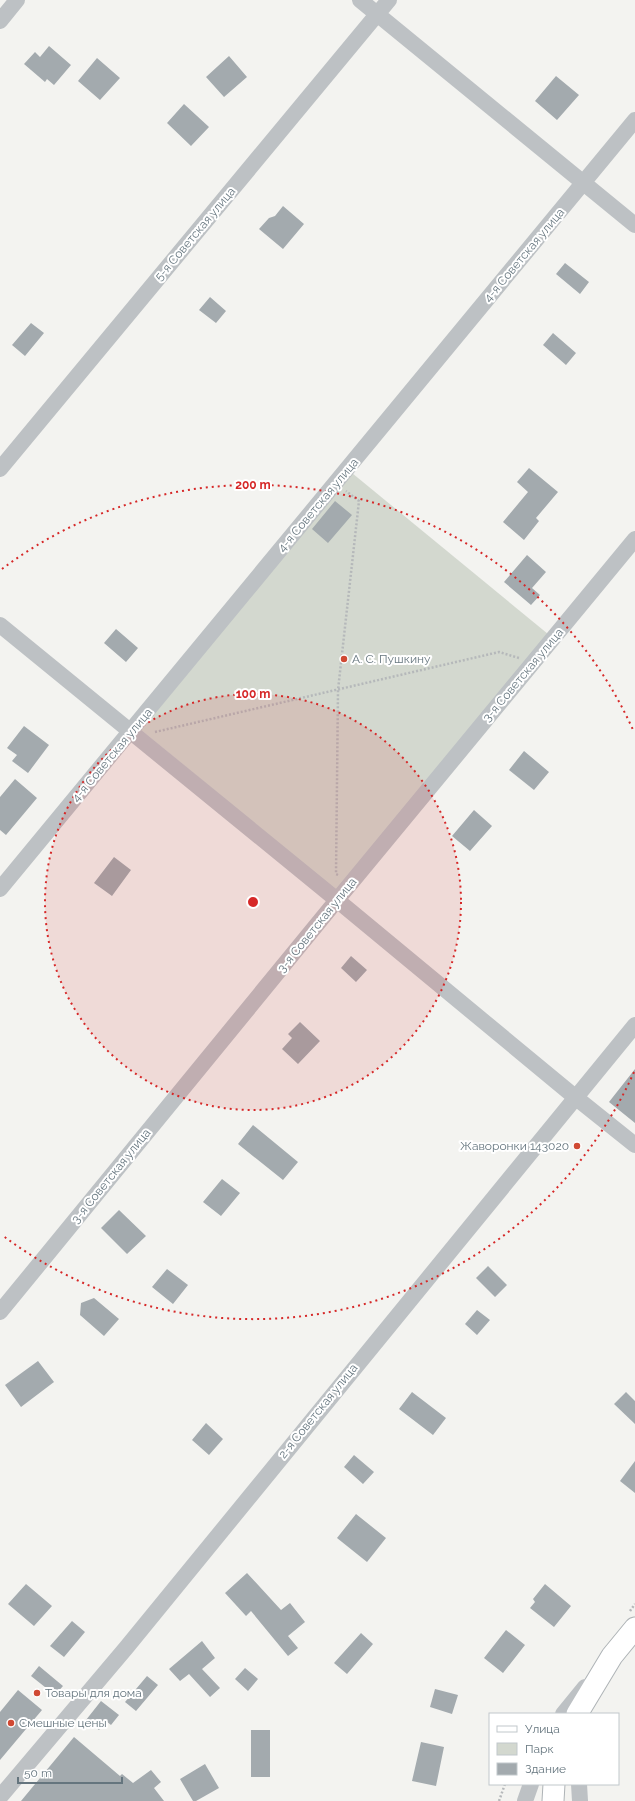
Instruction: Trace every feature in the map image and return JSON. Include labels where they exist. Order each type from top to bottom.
[{"type":"main road","points":[[578,1713],[612,1656],[635,1628]]},
{"type":"main road","points":[[553,1801],[554,1785]]},
{"type":"street","points":[[0,21],[17,0]]},
{"type":"street","points":[[360,0],[635,225]]},
{"type":"street","name":"5-я Советская улица","points":[[0,469],[389,0]]},
{"type":"street","name":"4-я Советская улица","points":[[0,889],[635,120]]},
{"type":"street","name":"3-я Советская улица","points":[[0,1312],[349,885],[635,539]]},
{"type":"street","points":[[0,626],[135,726],[337,900],[635,1145]]},
{"type":"street","name":"2-я Советская улица","points":[[0,1797],[126,1648],[635,1025]]},
{"type":"street","points":[[564,1713],[612,1656]]},
{"type":"street","points":[[588,1713],[612,1656]]},
{"type":"street","points":[[525,1801],[531,1785]]},
{"type":"street","points":[[579,1785],[580,1801]]},
{"type":"path","points":[[336,483],[359,501],[338,690],[336,874],[349,885]]},
{"type":"path","points":[[135,726],[156,733],[499,652],[533,662]]},
{"type":"path","points":[[499,1801],[505,1785]]},
{"type":"green space","points":[[352,473],[548,634],[337,891],[141,730]]},
{"type":"building","points":[[49,46],[71,65],[54,85],[47,79],[45,82],[24,64],[35,52],[40,57]]},
{"type":"building","points":[[229,56],[247,77],[224,97],[206,77]]},
{"type":"building","points":[[97,58],[120,78],[100,100],[78,81]]},
{"type":"building","points":[[556,76],[579,95],[557,120],[535,101]]},
{"type":"building","points":[[184,104],[209,127],[191,146],[167,123]]},
{"type":"building","points":[[283,206],[304,224],[283,249],[259,229],[269,218],[275,216]]},
{"type":"building","points":[[565,263],[589,282],[580,294],[556,274]]},
{"type":"building","points":[[210,297],[226,311],[216,323],[199,310]]},
{"type":"building","points":[[31,323],[44,333],[25,356],[12,345]]},
{"type":"building","points":[[553,333],[576,353],[566,365],[543,345]]},
{"type":"building","points":[[529,468],[558,492],[536,518],[539,521],[524,540],[503,522],[528,492],[517,482]]},
{"type":"building","points":[[335,501],[352,515],[328,543],[312,529]]},
{"type":"building","points":[[527,555],[546,572],[532,588],[540,595],[531,605],[504,582]]},
{"type":"building","points":[[116,629],[138,648],[126,662],[104,643]]},
{"type":"building","points":[[24,726],[49,745],[28,773],[12,761],[17,755],[7,748]]},
{"type":"building","points":[[524,751],[549,772],[534,790],[509,770]]},
{"type":"building","points":[[15,779],[37,798],[6,835],[0,830],[0,797]]},
{"type":"building","points":[[474,810],[492,826],[470,851],[452,836]]},
{"type":"building","points":[[114,857],[131,870],[112,896],[94,883]]},
{"type":"building","points":[[351,956],[367,970],[356,982],[341,968]]},
{"type":"building","points":[[300,1022],[320,1041],[298,1064],[282,1049],[292,1038],[288,1034]]},
{"type":"building","points":[[635,1069],[635,1123],[609,1102]]},
{"type":"building","points":[[253,1125],[298,1162],[283,1180],[238,1144]]},
{"type":"building","points":[[222,1179],[240,1193],[221,1216],[203,1202]]},
{"type":"building","points":[[119,1210],[146,1236],[127,1254],[101,1228]]},
{"type":"building","points":[[488,1266],[507,1285],[495,1297],[476,1278]]},
{"type":"building","points":[[167,1269],[188,1285],[173,1304],[152,1287]]},
{"type":"building","points":[[94,1298],[119,1319],[104,1336],[80,1315],[81,1303]]},
{"type":"building","points":[[477,1310],[490,1320],[477,1335],[465,1324]]},
{"type":"building","points":[[38,1361],[54,1382],[21,1407],[5,1385]]},
{"type":"building","points":[[412,1392],[446,1418],[433,1435],[399,1409]]},
{"type":"building","points":[[626,1392],[635,1401],[635,1424],[614,1404]]},
{"type":"building","points":[[206,1423],[223,1439],[209,1455],[192,1440]]},
{"type":"building","points":[[354,1455],[374,1472],[363,1484],[344,1467]]},
{"type":"building","points":[[635,1461],[635,1493],[620,1481]]},
{"type":"building","points":[[356,1514],[386,1538],[367,1562],[337,1538]]},
{"type":"building","points":[[247,1573],[281,1610],[290,1603],[305,1622],[288,1636],[298,1648],[288,1656],[251,1611],[246,1616],[225,1593]]},
{"type":"building","points":[[26,1584],[52,1606],[34,1626],[8,1604]]},
{"type":"building","points":[[545,1584],[571,1606],[554,1627],[530,1608],[535,1602],[533,1599]]},
{"type":"building","points":[[72,1621],[85,1632],[64,1657],[50,1646]]},
{"type":"building","points":[[506,1630],[525,1645],[503,1673],[484,1658]]},
{"type":"building","points":[[361,1633],[373,1644],[347,1674],[334,1663]]},
{"type":"building","points":[[202,1641],[215,1658],[202,1669],[220,1688],[210,1697],[189,1674],[180,1681],[169,1669]]},
{"type":"building","points":[[39,1666],[63,1686],[55,1695],[31,1676]]},
{"type":"building","points":[[245,1668],[258,1679],[248,1691],[235,1679]]},
{"type":"building","points":[[147,1676],[158,1685],[136,1711],[125,1702]]},
{"type":"building","points":[[435,1689],[458,1695],[452,1714],[430,1707]]},
{"type":"building","points":[[18,1690],[42,1710],[0,1760],[0,1712]]},
{"type":"building","points":[[101,1701],[119,1715],[111,1725],[106,1721],[99,1730],[86,1720]]},
{"type":"building","points":[[251,1730],[270,1730],[270,1777],[251,1777]]},
{"type":"building","points":[[74,1737],[120,1776],[122,1774],[133,1783],[151,1770],[161,1782],[154,1788],[164,1801],[21,1801]]},
{"type":"building","points":[[421,1742],[444,1747],[436,1786],[412,1781]]},
{"type":"building","points":[[205,1764],[219,1788],[196,1801],[193,1801],[180,1779]]},
{"type":"place","name":"А. С. Пушкину","points":[[344,659]]},
{"type":"place","name":"Жаворонки 143020","points":[[577,1146]]},
{"type":"place","name":"Товары для дома","points":[[37,1693]]},
{"type":"place","name":"Смешные цены","points":[[11,1723]]}]
